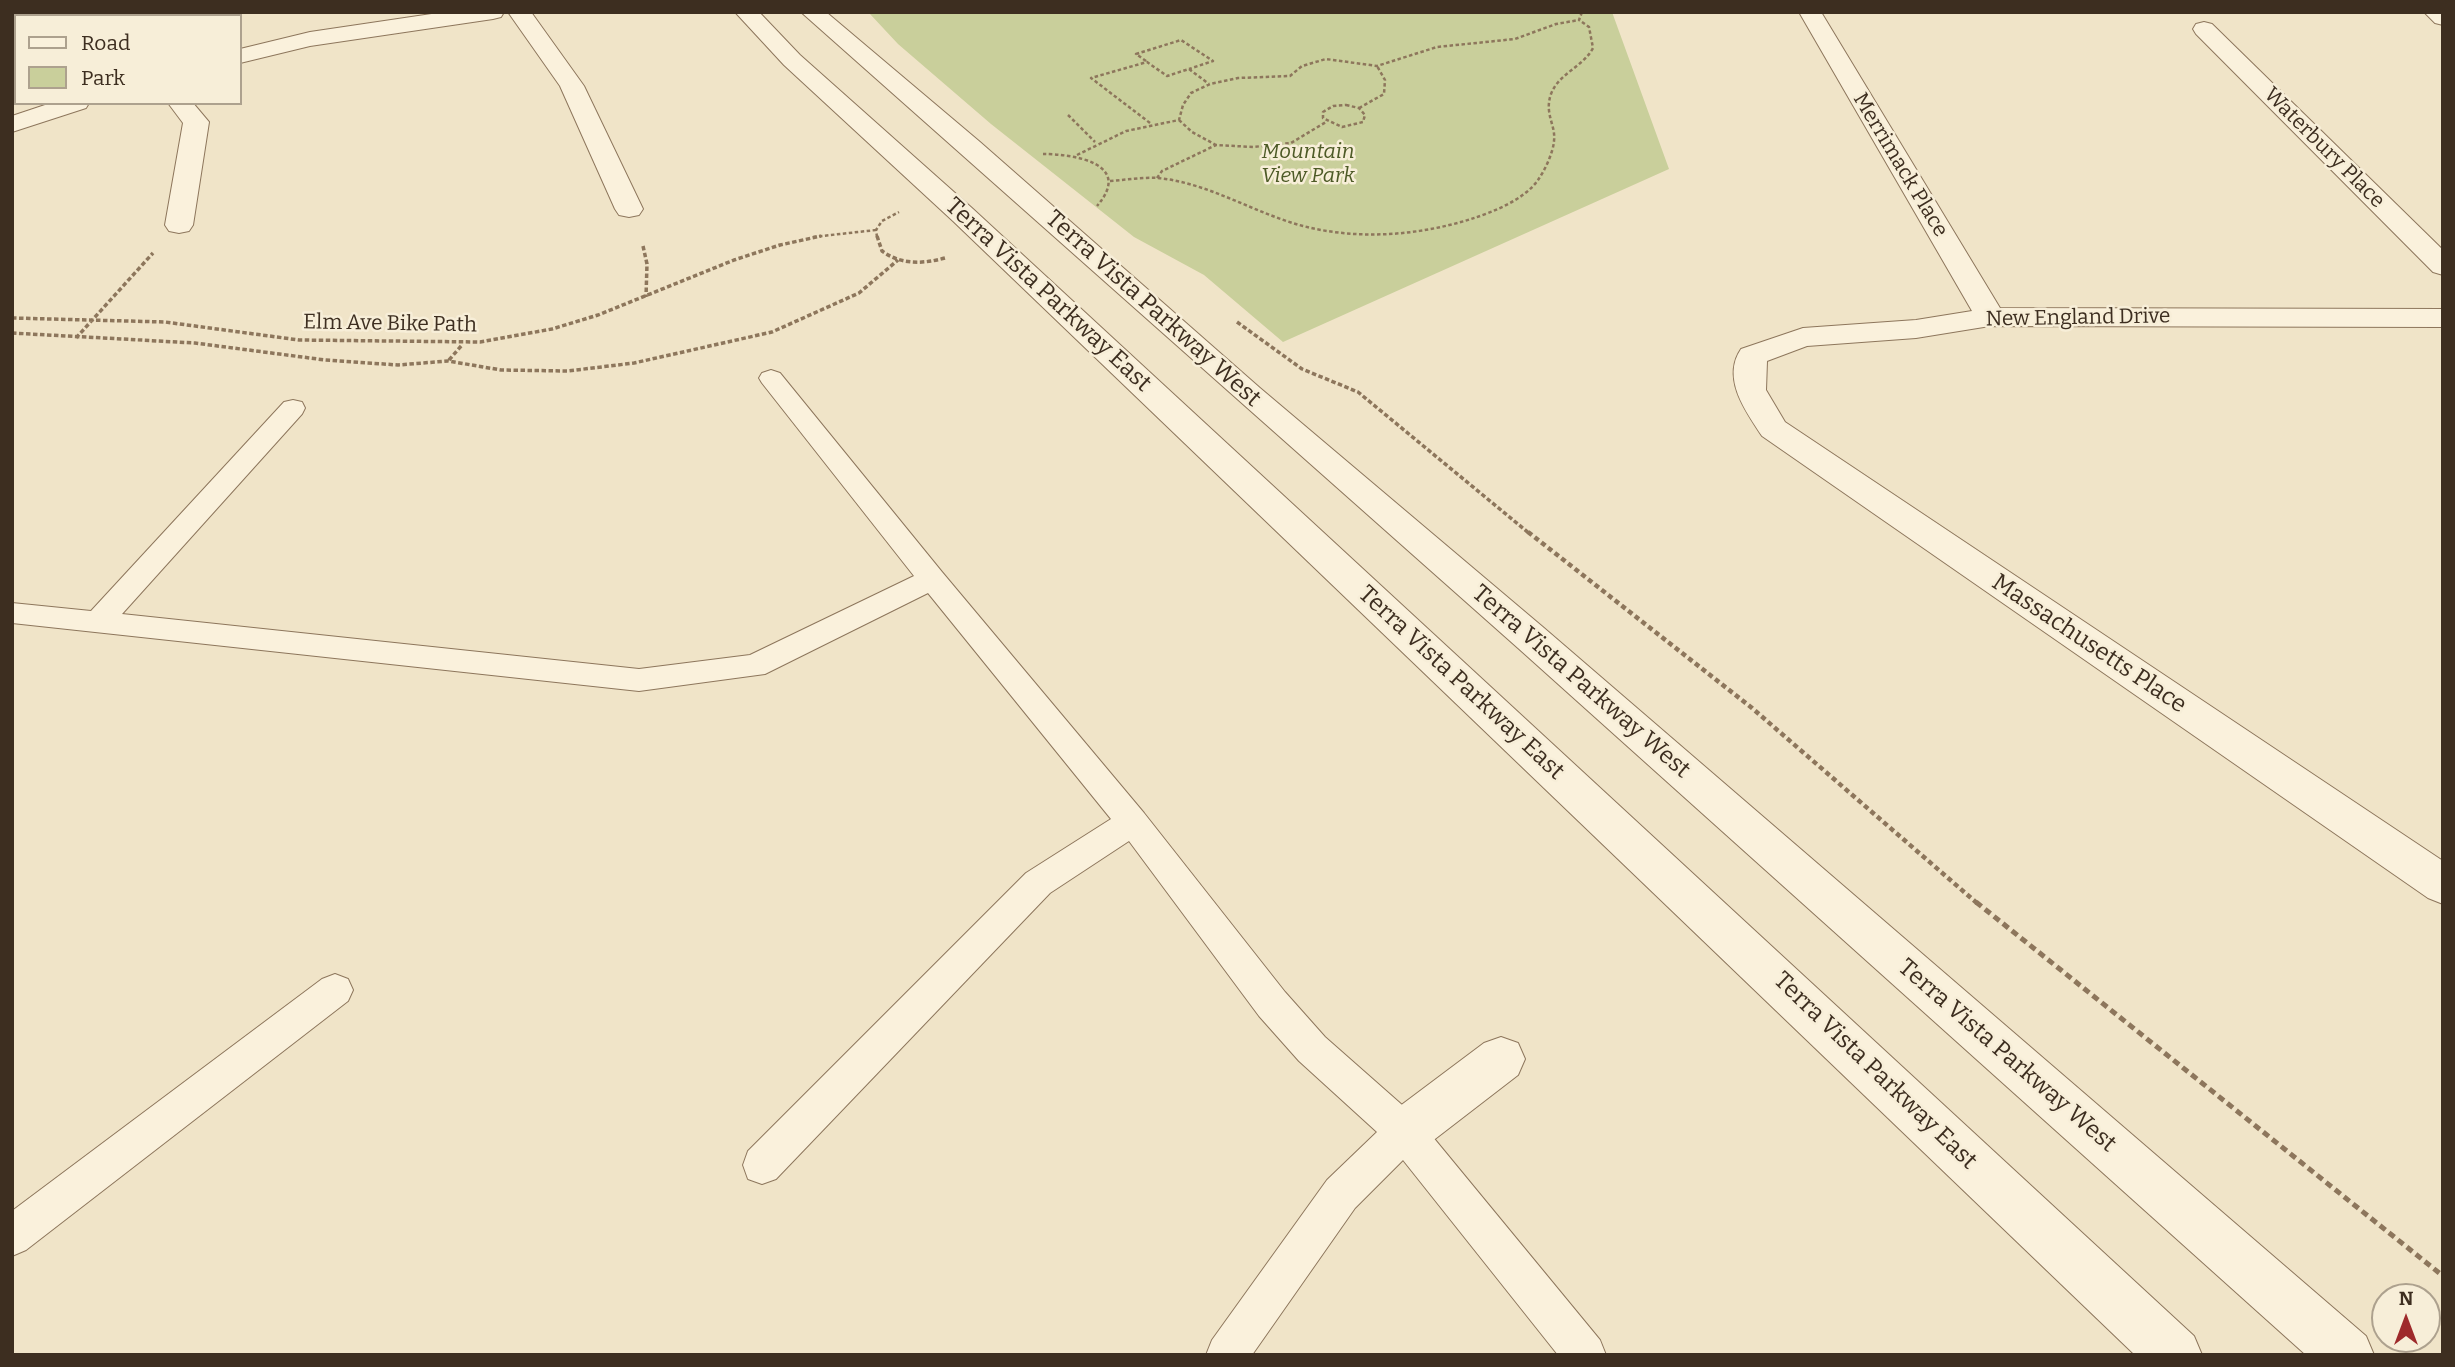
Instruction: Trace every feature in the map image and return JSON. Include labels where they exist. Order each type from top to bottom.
[{"type":"street","points":[[242,55],[310,38],[493,12]]},
{"type":"street","points":[[519,12],[572,86],[629,209]]},
{"type":"street","name":"Terra Vista Parkway East","points":[[746,12],[792,60],[963,215],[2175,1355]]},
{"type":"street","name":"Terra Vista Parkway West","points":[[812,12],[971,147],[1260,404],[1542,647],[2347,1355]]},
{"type":"street","name":"Merrimack Place","points":[[1810,12],[1990,317]]},
{"type":"street","points":[[2435,12],[2443,18]]},
{"type":"street","name":"Waterbury Place","points":[[2204,29],[2443,266]]},
{"type":"street","points":[[12,124],[71,105]]},
{"type":"street","points":[[179,225],[196,122],[182,105]]},
{"type":"street","name":"New England Drive","points":[[1750,390],[1752,356],[1803,337],[1916,328],[1990,317],[2443,318]]},
{"type":"street","name":"Massachusetts Place","points":[[1750,390],[1773,429],[2443,885]]},
{"type":"street","points":[[1405,1132],[1501,1059]]},
{"type":"lane","points":[[772,378],[932,579],[1133,822],[1272,1004],[1312,1049],[1405,1132],[1585,1355]]},
{"type":"lane","points":[[98,622],[293,408]]},
{"type":"lane","points":[[12,613],[410,658],[639,680],[755,666],[932,579]]},
{"type":"lane","points":[[762,1165],[1038,883],[1133,822]]},
{"type":"lane","points":[[12,1236],[335,990]]},
{"type":"lane","points":[[1227,1355],[1341,1194],[1405,1132]]},
{"type":"path","points":[[1579,20],[1582,12]]},
{"type":"path","points":[[1110,181],[1157,178],[1229,198],[1305,226],[1357,234],[1402,234],[1458,223],[1493,212],[1534,186],[1548,160],[1555,139],[1548,121],[1546,103],[1557,84],[1592,52],[1594,43],[1589,27],[1579,20],[1556,24],[1515,39],[1437,47],[1377,66],[1326,59],[1302,66],[1290,76],[1238,78],[1210,84],[1191,93],[1183,105],[1180,120]]},
{"type":"path","points":[[1181,40],[1213,61],[1167,76],[1147,62],[1136,54],[1181,40]]},
{"type":"path","points":[[1147,62],[1091,78],[1151,123]]},
{"type":"path","points":[[1359,108],[1365,115],[1359,124],[1338,126],[1326,122],[1322,115],[1323,111],[1333,106],[1359,108],[1384,94],[1385,80],[1377,66]]},
{"type":"path","points":[[1189,69],[1210,84]]},
{"type":"path","points":[[1068,115],[1095,142]]},
{"type":"path","points":[[1077,155],[1095,142],[1151,123],[1180,120]]},
{"type":"path","points":[[1180,120],[1192,132],[1216,145],[1253,147],[1291,144],[1326,122]]},
{"type":"path","points":[[1157,178],[1162,171],[1216,145]]},
{"type":"path","points":[[1038,155],[1077,155],[1093,162],[1110,181],[1109,192],[1090,210]]},
{"type":"path","points":[[629,209],[647,264],[646,297]]},
{"type":"path","points":[[903,210],[881,221],[876,230],[877,247],[886,255],[898,260],[936,261],[954,255]]},
{"type":"path","points":[[76,338],[179,225]]},
{"type":"path","name":"Elm Ave Bike Path","points":[[12,318],[165,322],[299,340],[441,342],[463,345],[526,336],[565,326],[646,297],[730,261],[782,244],[823,233],[876,230]]},
{"type":"path","points":[[12,333],[195,343],[398,365],[448,361],[501,370],[568,371],[635,363],[772,332],[820,313],[859,293],[898,260]]},
{"type":"path","points":[[1227,315],[1302,369],[1358,391],[1500,510],[1752,708],[2007,929],[2345,1195],[2443,1276]]},
{"type":"path","points":[[448,361],[463,345]]},
{"type":"green space","name":"Mountain View Park","points":[[1612,12],[1669,169],[1283,342],[1204,275],[1134,237],[991,124],[898,44],[870,14]]}]
